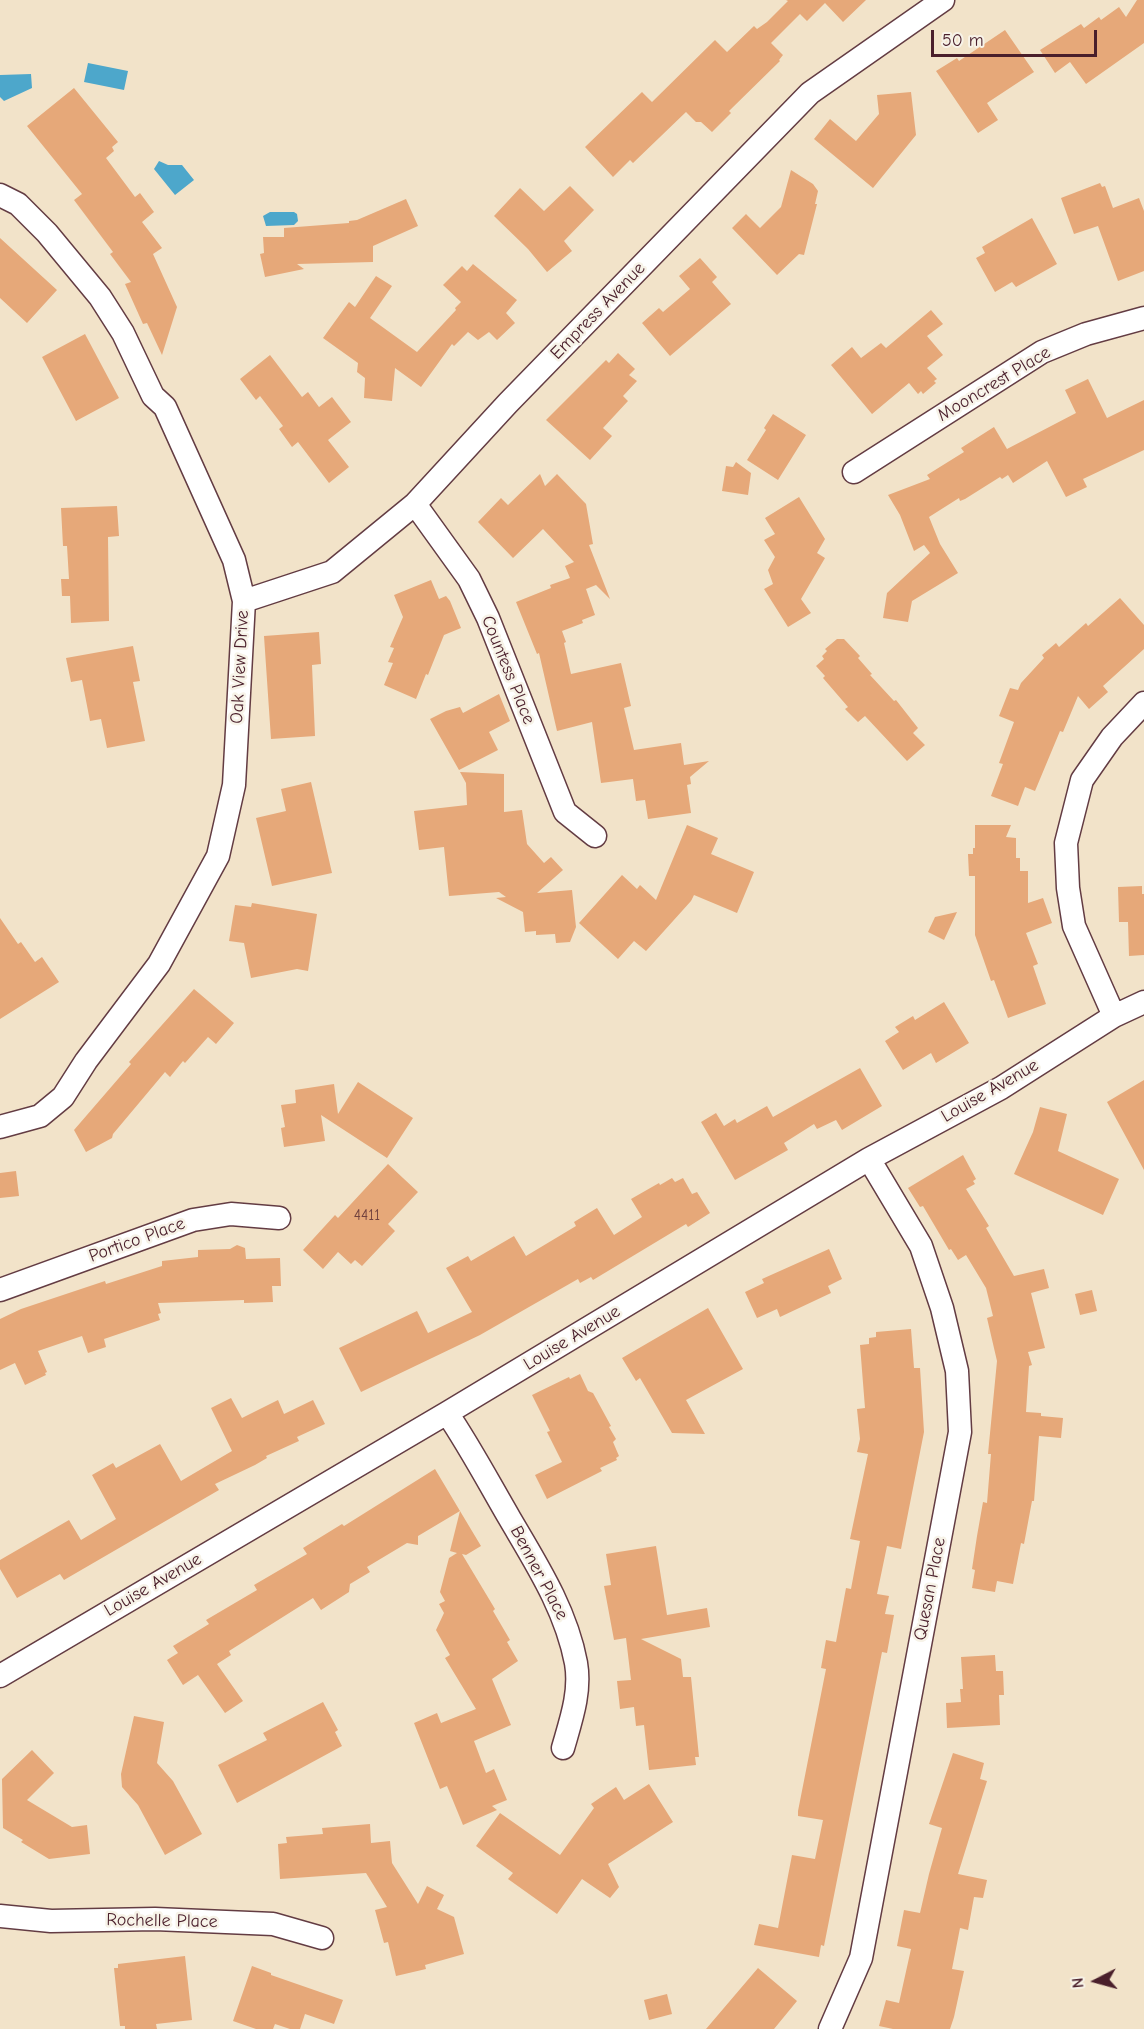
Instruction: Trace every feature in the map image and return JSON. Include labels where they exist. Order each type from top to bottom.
[{"type":"street","name":"Empress Avenue","points":[[244,601],[332,572],[415,504],[508,403],[810,93],[943,0]]},
{"type":"street","name":"Oak View Drive","points":[[0,195],[18,204],[47,233],[100,297],[123,333],[153,396],[165,407],[234,560],[244,601],[234,785],[218,856],[159,964],[86,1061],[63,1097],[40,1116],[0,1126]]},
{"type":"street","name":"Mooncrest Place","points":[[854,472],[1042,352],[1086,334],[1144,318]]},
{"type":"street","name":"Countess Place","points":[[415,504],[469,579],[488,618],[565,812],[595,836]]},
{"type":"street","points":[[1114,1016],[1074,926],[1068,888],[1066,843],[1082,780],[1112,737],[1144,703]]},
{"type":"street","name":"Louise Avenue","points":[[0,1676],[447,1413],[868,1159],[1001,1088],[1114,1016],[1144,1002]]},
{"type":"street","name":"Quesan Place","points":[[830,2029],[861,1958],[960,1432],[957,1371],[942,1308],[921,1246],[868,1159]]},
{"type":"street","name":"Portico Place","points":[[0,1290],[193,1220],[231,1214],[279,1218]]},
{"type":"street","name":"Benner Place","points":[[447,1413],[564,1616],[576,1664],[577,1686],[575,1706],[563,1748]]},
{"type":"street","name":"Rochelle Place","points":[[0,1916],[51,1921],[155,1919],[273,1924],[322,1938]]},
{"type":"water","points":[[88,63],[128,71],[124,90],[84,82]]},
{"type":"water","points":[[31,74],[32,88],[4,101],[0,97],[0,75]]},
{"type":"water","points":[[159,161],[168,165],[182,165],[194,180],[175,195],[154,169]]},
{"type":"water","points":[[270,212],[294,212],[297,214],[298,221],[294,225],[266,226],[263,216]]},
{"type":"building","points":[[786,0],[866,0],[843,22],[825,3],[807,21],[800,14],[771,43],[783,55],[780,61],[729,111],[731,113],[712,132],[701,122],[696,122],[686,112],[633,163],[630,160],[613,177],[585,147],[642,92],[652,102],[715,40],[727,52],[754,26],[757,29],[767,22],[788,1]]},
{"type":"building","points":[[1137,0],[1144,0],[1144,43],[1086,84],[1070,62],[1055,73],[1040,50],[1081,24],[1084,28],[1099,17],[1101,20],[1119,7],[1126,17]]},
{"type":"building","points":[[1005,30],[1034,72],[987,103],[998,120],[978,133],[936,71],[957,58],[959,61]]},
{"type":"building","points":[[74,88],[118,142],[112,147],[114,151],[106,158],[135,197],[140,193],[154,212],[142,222],[162,248],[153,254],[177,307],[162,355],[147,323],[143,324],[125,284],[131,282],[110,254],[113,252],[74,200],[82,194],[27,126]]},
{"type":"building","points":[[911,92],[916,135],[873,188],[814,139],[830,119],[856,141],[879,114],[877,95]]},
{"type":"building","points":[[791,170],[813,184],[818,191],[815,204],[817,204],[804,255],[799,254],[777,275],[732,228],[746,214],[760,228],[781,207]]},
{"type":"building","points":[[1100,183],[1102,187],[1105,186],[1113,208],[1139,198],[1144,211],[1144,271],[1118,281],[1098,226],[1074,234],[1061,198]]},
{"type":"building","points":[[570,186],[594,210],[564,241],[572,251],[547,272],[528,249],[494,216],[520,188],[544,211]]},
{"type":"building","points":[[406,199],[418,226],[373,246],[373,262],[297,264],[304,269],[265,277],[260,254],[264,253],[263,237],[284,237],[284,228],[349,223],[349,221],[357,220]]},
{"type":"building","points":[[1032,218],[1057,264],[1016,287],[1012,282],[995,292],[976,258],[985,253],[982,247]]},
{"type":"building","points":[[0,238],[57,290],[27,323],[0,298]]},
{"type":"building","points":[[700,258],[717,277],[712,282],[731,304],[670,356],[642,323],[659,308],[663,312],[690,289],[679,276]]},
{"type":"building","points":[[473,264],[517,300],[506,313],[515,323],[497,340],[489,332],[478,340],[468,332],[454,346],[452,344],[421,387],[395,368],[392,401],[364,398],[365,378],[357,372],[358,363],[323,338],[349,302],[355,307],[376,276],[392,286],[370,318],[417,352],[461,302],[443,285],[462,266],[467,271]]},
{"type":"building","points":[[931,310],[943,324],[927,336],[943,355],[927,368],[937,379],[934,381],[936,383],[923,394],[921,391],[918,394],[909,383],[872,414],[831,365],[852,347],[861,358],[881,343],[886,348]]},
{"type":"building","points":[[85,334],[119,398],[76,421],[42,357]]},
{"type":"building","points":[[618,353],[635,369],[629,375],[637,381],[623,396],[628,401],[603,428],[612,436],[590,460],[546,420],[606,360],[609,363]]},
{"type":"building","points":[[270,355],[302,397],[308,392],[319,407],[332,397],[351,422],[328,440],[349,467],[329,483],[298,442],[292,447],[279,429],[283,426],[260,396],[256,400],[240,379]]},
{"type":"building","points":[[1088,379],[1107,418],[1144,400],[1144,450],[1083,479],[1087,487],[1066,497],[1047,461],[1013,483],[1008,475],[1002,479],[1000,477],[965,499],[960,501],[959,498],[929,517],[940,544],[958,573],[912,601],[908,622],[883,618],[887,593],[930,553],[924,545],[914,551],[900,515],[888,495],[930,479],[927,475],[964,452],[961,448],[994,427],[1007,449],[1076,413],[1065,390]]},
{"type":"building","points":[[773,414],[806,435],[778,480],[747,460]]},
{"type":"building","points":[[736,462],[751,473],[748,495],[722,491],[726,466],[733,467]]},
{"type":"building","points":[[540,474],[545,486],[557,474],[586,504],[593,544],[589,545],[610,599],[596,585],[586,589],[595,615],[582,620],[583,623],[562,631],[571,674],[621,663],[631,706],[624,708],[634,750],[681,743],[684,765],[709,761],[690,777],[691,784],[687,785],[691,813],[648,819],[645,800],[636,801],[633,779],[601,783],[592,722],[557,731],[539,653],[537,654],[516,602],[570,578],[565,566],[574,562],[543,529],[513,558],[478,522],[501,498],[508,505]]},
{"type":"building","points":[[799,497],[825,539],[817,553],[825,558],[801,599],[811,613],[788,627],[764,589],[773,584],[768,570],[775,557],[764,540],[775,534],[765,518]]},
{"type":"building","points":[[117,506],[119,536],[108,537],[109,621],[71,623],[70,596],[62,596],[61,579],[69,579],[67,546],[63,546],[61,508]]},
{"type":"building","points":[[431,580],[439,599],[446,596],[450,601],[461,628],[444,635],[416,699],[384,685],[393,663],[388,662],[394,648],[390,647],[403,617],[394,595]]},
{"type":"building","points":[[1120,598],[1144,625],[1144,649],[1103,686],[1108,692],[1089,709],[1078,696],[1063,732],[1060,731],[1035,791],[1025,787],[1018,806],[991,796],[1003,764],[999,763],[1014,722],[999,716],[1010,688],[1018,690],[1021,683],[1044,658],[1042,655],[1056,643],[1059,647],[1086,623],[1088,626]]},
{"type":"building","points":[[319,632],[321,664],[312,665],[315,736],[271,739],[264,636]]},
{"type":"building","points":[[837,639],[844,639],[860,656],[858,658],[872,674],[870,675],[894,701],[896,700],[918,728],[913,733],[925,745],[907,761],[865,716],[858,722],[845,709],[848,707],[823,678],[825,676],[816,666],[824,659],[822,656],[827,651],[825,649]]},
{"type":"building","points":[[133,646],[140,681],[133,682],[145,741],[107,748],[101,719],[90,721],[82,680],[71,682],[66,658]]},
{"type":"building","points":[[499,694],[510,721],[489,732],[498,750],[459,770],[430,719],[460,707],[463,713]]},
{"type":"building","points":[[460,772],[504,774],[504,812],[522,810],[527,844],[544,863],[551,857],[563,870],[537,893],[572,890],[576,927],[570,942],[556,943],[555,934],[536,935],[536,931],[525,932],[523,912],[496,898],[506,897],[499,892],[449,896],[444,847],[419,850],[414,811],[467,805],[466,783]]},
{"type":"building","points":[[311,782],[332,873],[272,886],[256,818],[286,811],[281,789]]},
{"type":"building","points":[[687,825],[718,838],[711,854],[754,872],[737,913],[694,895],[646,951],[634,941],[618,959],[579,923],[622,875],[637,889],[640,885],[656,900]]},
{"type":"building","points":[[975,825],[1011,825],[1006,837],[1016,838],[1016,858],[1020,858],[1020,871],[1028,871],[1028,903],[1043,898],[1052,923],[1026,933],[1038,964],[1033,966],[1046,1004],[1008,1018],[994,980],[991,981],[975,935],[975,876],[969,876],[968,854],[973,854],[973,848],[975,848]]},
{"type":"building","points":[[1142,886],[1144,955],[1129,956],[1128,922],[1119,922],[1118,887]]},
{"type":"building","points":[[252,903],[317,914],[308,971],[297,969],[251,978],[244,943],[229,941],[235,905],[251,907]]},
{"type":"building","points":[[957,912],[944,940],[928,932],[935,917]]},
{"type":"building","points":[[0,918],[18,944],[21,942],[35,962],[42,957],[59,982],[0,1019]]},
{"type":"building","points":[[194,989],[234,1023],[216,1044],[208,1037],[170,1077],[165,1072],[112,1138],[86,1152],[74,1130],[131,1064],[129,1062]]},
{"type":"building","points":[[944,1002],[969,1043],[936,1063],[931,1053],[903,1070],[885,1041],[899,1032],[895,1027],[913,1016],[915,1020]]},
{"type":"building","points":[[860,1068],[882,1106],[842,1130],[836,1120],[817,1129],[814,1124],[784,1143],[788,1150],[735,1180],[701,1122],[716,1113],[724,1126],[735,1119],[737,1123],[767,1106],[773,1117]]},
{"type":"building","points":[[1144,1080],[1144,1170],[1107,1102]]},
{"type":"building","points":[[358,1082],[413,1118],[387,1158],[321,1115],[325,1141],[284,1147],[281,1128],[285,1127],[281,1105],[296,1103],[295,1090],[334,1084],[338,1114]]},
{"type":"building","points":[[1040,1107],[1067,1114],[1058,1151],[1119,1179],[1103,1215],[1014,1174],[1033,1132]]},
{"type":"building","points":[[963,1155],[976,1179],[973,1181],[975,1184],[966,1189],[989,1226],[986,1228],[1014,1276],[1044,1269],[1049,1288],[1031,1293],[1045,1348],[1028,1352],[1032,1365],[1029,1366],[1026,1412],[1063,1418],[1061,1438],[1039,1436],[1034,1501],[1032,1501],[1024,1544],[1021,1543],[1013,1584],[997,1581],[995,1592],[972,1588],[975,1570],[972,1569],[983,1502],[987,1503],[991,1454],[988,1454],[997,1361],[987,1318],[993,1316],[986,1288],[966,1255],[958,1260],[951,1249],[949,1250],[923,1206],[920,1207],[908,1188]]},
{"type":"building","points":[[388,1164],[418,1192],[388,1224],[395,1231],[362,1266],[355,1260],[351,1264],[338,1252],[323,1269],[303,1250],[335,1215],[338,1218]]},
{"type":"building","points":[[16,1171],[19,1196],[0,1198],[0,1173]]},
{"type":"building","points":[[672,1178],[675,1182],[683,1178],[692,1194],[697,1192],[710,1213],[688,1227],[686,1224],[593,1280],[591,1277],[580,1283],[578,1279],[480,1335],[361,1392],[339,1348],[417,1311],[428,1333],[472,1312],[446,1268],[468,1256],[471,1261],[514,1236],[526,1256],[576,1226],[574,1222],[597,1208],[614,1235],[642,1217],[631,1199]]},
{"type":"building","points":[[237,1245],[245,1248],[246,1259],[280,1258],[281,1286],[272,1286],[273,1302],[244,1303],[244,1300],[158,1303],[161,1313],[158,1314],[160,1320],[104,1339],[106,1347],[88,1353],[82,1336],[38,1351],[47,1372],[46,1375],[25,1385],[15,1363],[0,1370],[0,1319],[21,1309],[105,1281],[106,1284],[162,1266],[162,1261],[198,1257],[198,1250],[230,1249]]},
{"type":"building","points":[[829,1249],[842,1279],[828,1286],[831,1293],[780,1317],[777,1309],[757,1318],[745,1292],[764,1283],[762,1279]]},
{"type":"building","points":[[1092,1290],[1097,1311],[1080,1315],[1075,1294]]},
{"type":"building","points":[[708,1308],[743,1369],[686,1400],[705,1434],[672,1433],[640,1378],[636,1381],[622,1358]]},
{"type":"building","points":[[911,1329],[914,1368],[920,1368],[924,1432],[901,1549],[887,1546],[877,1594],[889,1596],[885,1614],[894,1615],[887,1653],[882,1652],[824,1946],[821,1945],[819,1957],[754,1945],[759,1924],[778,1928],[792,1855],[815,1859],[823,1820],[798,1816],[798,1811],[826,1669],[821,1668],[826,1640],[836,1642],[846,1588],[851,1589],[860,1541],[850,1539],[868,1454],[857,1452],[860,1439],[857,1409],[865,1408],[860,1345],[869,1344],[869,1338],[876,1337],[876,1332]]},
{"type":"building","points":[[580,1374],[588,1391],[593,1393],[611,1426],[609,1427],[616,1439],[613,1442],[619,1456],[617,1460],[600,1468],[602,1471],[547,1499],[535,1475],[562,1462],[532,1395]]},
{"type":"building","points":[[231,1398],[242,1418],[278,1400],[284,1414],[313,1400],[325,1424],[297,1437],[299,1441],[266,1456],[267,1458],[255,1465],[215,1484],[219,1490],[64,1580],[60,1574],[17,1598],[0,1569],[0,1560],[69,1520],[81,1540],[116,1519],[92,1475],[113,1463],[116,1468],[160,1444],[181,1481],[232,1451],[211,1408]]},
{"type":"building","points":[[435,1469],[460,1511],[418,1536],[418,1545],[407,1543],[367,1567],[370,1572],[350,1584],[349,1592],[321,1610],[313,1598],[229,1651],[231,1655],[217,1664],[243,1701],[225,1713],[198,1675],[183,1685],[167,1660],[178,1653],[173,1646],[209,1624],[206,1620],[257,1590],[254,1585],[307,1554],[303,1548],[342,1524],[344,1526]]},
{"type":"building","points":[[460,1511],[481,1546],[466,1555],[462,1554],[495,1609],[493,1611],[510,1640],[507,1642],[518,1661],[492,1679],[511,1725],[474,1741],[486,1773],[494,1769],[507,1800],[492,1806],[497,1810],[463,1825],[447,1786],[440,1789],[414,1723],[437,1713],[441,1723],[476,1709],[445,1658],[450,1655],[436,1630],[444,1613],[439,1604],[445,1601],[440,1592],[449,1558],[457,1553],[450,1551]]},
{"type":"building","points":[[656,1546],[667,1615],[707,1608],[710,1627],[641,1639],[681,1659],[683,1677],[691,1677],[699,1757],[695,1757],[696,1765],[649,1770],[644,1725],[636,1726],[634,1707],[620,1709],[617,1681],[631,1680],[626,1638],[614,1640],[604,1586],[611,1585],[606,1554]]},
{"type":"building","points":[[995,1655],[996,1671],[1003,1671],[1004,1695],[999,1695],[1000,1725],[947,1728],[946,1703],[961,1702],[960,1689],[963,1689],[961,1657]]},
{"type":"building","points":[[323,1702],[338,1730],[335,1732],[342,1746],[237,1803],[218,1765],[267,1740],[263,1733]]},
{"type":"building","points":[[134,1716],[164,1722],[157,1763],[173,1781],[202,1834],[165,1855],[138,1805],[122,1787],[121,1774]]},
{"type":"building","points":[[32,1750],[54,1773],[27,1800],[72,1827],[87,1825],[90,1854],[49,1859],[3,1828],[2,1779]]},
{"type":"building","points":[[953,1753],[984,1763],[980,1779],[987,1781],[958,1874],[987,1880],[983,1898],[974,1897],[968,1930],[960,1928],[952,1969],[964,1971],[954,2017],[950,2029],[893,2029],[879,2026],[886,2000],[899,2003],[911,1949],[897,1946],[904,1910],[920,1913],[942,1828],[929,1824]]},
{"type":"building","points":[[649,1784],[673,1822],[608,1864],[619,1887],[610,1898],[582,1879],[557,1914],[508,1879],[513,1873],[476,1846],[500,1813],[560,1855],[594,1808],[591,1804],[616,1787],[624,1800]]},
{"type":"building","points":[[370,1824],[371,1843],[390,1841],[392,1863],[418,1904],[427,1886],[444,1895],[437,1909],[454,1917],[464,1954],[425,1965],[426,1969],[396,1976],[388,1942],[384,1943],[375,1910],[387,1907],[366,1873],[280,1879],[278,1844],[287,1843],[286,1837],[323,1834],[322,1828]]},
{"type":"building","points":[[185,1956],[192,2020],[156,2024],[157,2029],[125,2029],[125,2026],[120,2026],[114,1968],[118,1968],[118,1964]]},
{"type":"building","points":[[252,1966],[343,2000],[334,2024],[305,2014],[300,2029],[290,2029],[275,2024],[273,2029],[256,2029],[233,2021]]},
{"type":"building","points":[[758,1968],[797,2001],[774,2029],[706,2029]]},
{"type":"building","points":[[667,1994],[672,2014],[649,2020],[644,2000]]}]
